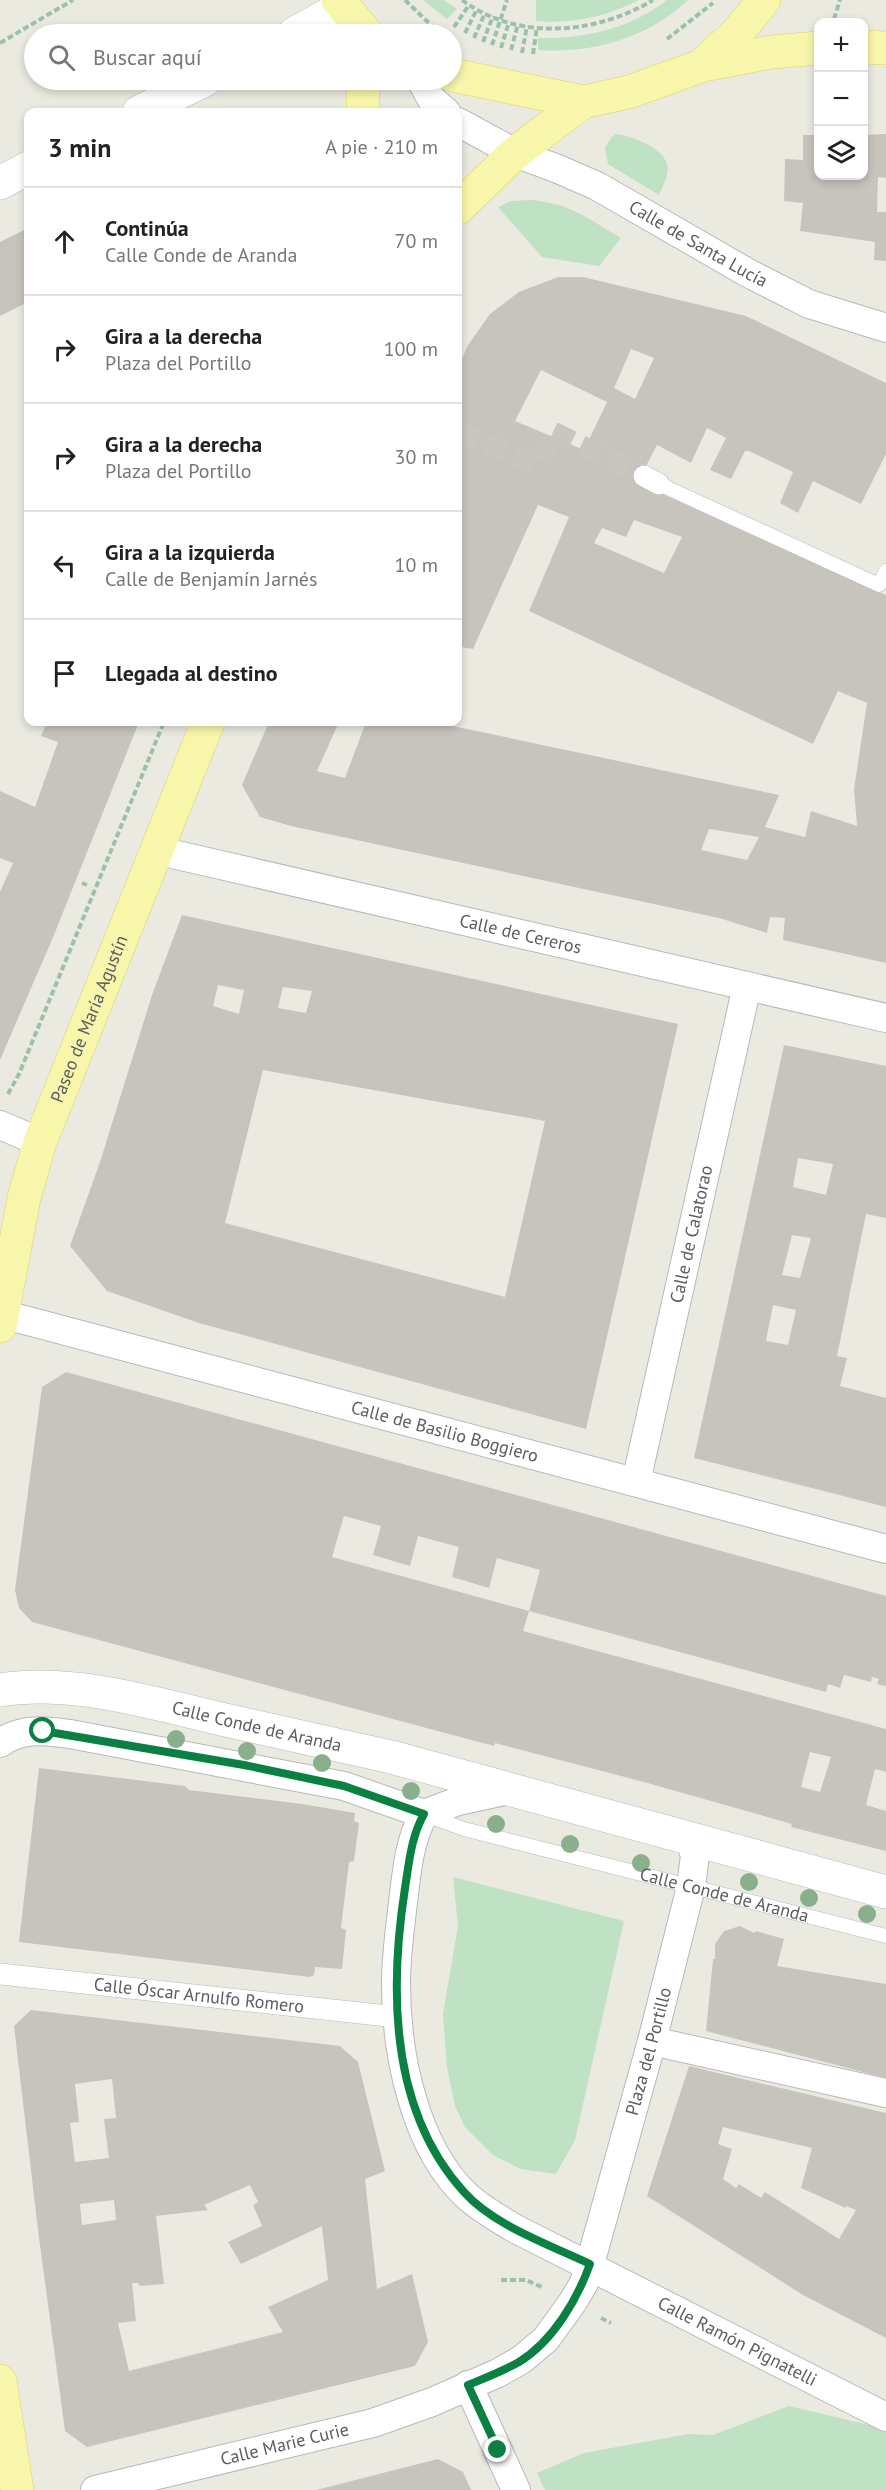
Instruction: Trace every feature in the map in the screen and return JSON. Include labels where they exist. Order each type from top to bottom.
[{"type":"main road","points":[[701,66],[737,33],[764,0]]},
{"type":"main road","points":[[868,47],[886,48]]},
{"type":"main road","points":[[462,77],[583,102],[629,92],[701,66],[772,52],[814,48]]},
{"type":"main road","points":[[363,90],[363,108]]},
{"type":"main road","points":[[462,204],[515,153],[583,102]]},
{"type":"main road","name":"Paseo de María Agustín","points":[[1,1320],[24,1198],[40,1142],[206,726]]},
{"type":"main road","points":[[0,2381],[17,2490]]},
{"type":"street","points":[[147,108],[184,90]]},
{"type":"street","points":[[426,90],[432,100],[441,108]]},
{"type":"street","name":"Calle de Santa Lucía","points":[[462,124],[515,153],[558,168],[597,186],[738,267],[809,304],[886,328]]},
{"type":"street","points":[[0,183],[24,170]]},
{"type":"street","name":"Calle de Cereros","points":[[156,850],[886,1018]]},
{"type":"street","name":"Calle de Calatorao","points":[[636,1482],[747,986]]},
{"type":"street","points":[[0,1125],[40,1142]]},
{"type":"street","name":"Calle de Basilio Boggiero","points":[[1,1320],[636,1482],[886,1549]]},
{"type":"street","name":"Calle Conde de Aranda","points":[[0,1690],[40,1686],[118,1697],[390,1757],[886,1892]]},
{"type":"street","name":"Calle Conde de Aranda","points":[[0,1743],[24,1732],[43,1731],[70,1734],[344,1786],[424,1814],[458,1801],[509,1790]]},
{"type":"street","points":[[424,1814],[414,1837],[402,1909],[396,1983],[401,2053],[411,2093],[424,2130],[449,2175],[465,2194],[484,2210],[512,2227],[590,2264]]},
{"type":"street","name":"Plaza del Portillo","points":[[468,2385],[522,2360],[546,2338],[584,2283],[652,2041],[691,1887],[695,1855],[689,1838]]},
{"type":"street","name":"Calle Óscar Arnulfo Romero","points":[[0,1974],[397,2017]]},
{"type":"street","points":[[652,2041],[886,2093]]},
{"type":"street","name":"Calle Ramón Pignatelli","points":[[590,2264],[886,2417]]},
{"type":"street","points":[[468,2385],[516,2490]]},
{"type":"street","name":"Calle Marie Curie","points":[[95,2490],[373,2423],[401,2415],[468,2385]]},
{"type":"lane","points":[[652,480],[879,585],[886,571]]},
{"type":"lane","name":"Calle Conde de Aranda","points":[[424,1814],[464,1829],[886,1936]]},
{"type":"path","points":[[32,24],[73,0]]},
{"type":"path","points":[[405,0],[430,24]]},
{"type":"path","points":[[462,0],[501,20],[527,26],[568,28],[601,23],[633,12],[653,0]]},
{"type":"path","points":[[492,45],[507,0]]},
{"type":"path","points":[[657,43],[667,38],[714,0]]},
{"type":"path","points":[[835,18],[840,0]]},
{"type":"path","points":[[456,24],[469,5]]},
{"type":"path","points":[[465,33],[477,9]]},
{"type":"path","points":[[474,38],[485,13]]},
{"type":"path","points":[[483,42],[493,16]]},
{"type":"path","points":[[501,48],[509,22]]},
{"type":"path","points":[[511,50],[518,24]]},
{"type":"path","points":[[522,53],[527,26]]},
{"type":"path","points":[[533,54],[537,27]]},
{"type":"path","points":[[0,43],[24,29]]},
{"type":"path","points":[[6,1097],[20,1074],[162,726]]},
{"type":"path","points":[[501,2280],[526,2280],[553,2293]]},
{"type":"green space","points":[[423,0],[444,0],[457,9],[447,19]]},
{"type":"green space","points":[[536,0],[639,0],[614,11],[589,18],[549,22],[536,21]]},
{"type":"green space","points":[[667,0],[688,0],[655,24],[618,41],[579,49],[538,50],[538,38],[572,37],[606,30],[638,18]]},
{"type":"green space","points":[[614,134],[644,142],[663,157],[668,171],[659,195],[608,164],[605,148],[612,136],[615,137]]},
{"type":"green space","points":[[531,200],[568,208],[621,238],[599,266],[542,257],[498,207],[511,201]]},
{"type":"green space","points":[[453,1877],[624,1921],[575,2140],[556,2174],[521,2169],[493,2155],[465,2127],[455,2106],[447,2067],[443,2014],[458,1926]]},
{"type":"green space","points":[[789,2406],[886,2429],[886,2490],[545,2490],[537,2473],[584,2453],[688,2434],[713,2435]]},
{"type":"building","points":[[886,134],[886,178],[878,177],[877,212],[886,212],[886,261],[874,260],[875,242],[800,231],[803,203],[784,201],[785,159],[803,160],[803,135],[814,135],[814,180],[868,180],[868,135]]},
{"type":"building","points":[[24,230],[24,304],[0,316],[0,242]]},
{"type":"building","points":[[558,277],[583,277],[746,316],[886,383],[886,454],[861,504],[813,481],[798,513],[780,503],[793,472],[749,451],[745,451],[731,479],[710,470],[726,438],[707,428],[691,463],[657,445],[645,468],[649,488],[886,595],[886,963],[783,940],[785,918],[770,917],[767,933],[719,918],[291,826],[260,817],[242,785],[267,726],[337,726],[317,771],[345,778],[364,726],[453,726],[779,795],[765,827],[805,837],[811,811],[857,826],[854,789],[867,703],[838,691],[813,744],[529,611],[569,517],[538,505],[473,649],[462,647],[462,359],[468,345],[490,314],[519,292]],"holes":[[[631,349],[654,358],[635,399],[614,388]],[[541,370],[607,402],[584,450],[515,421]],[[634,520],[682,537],[664,573],[594,543],[602,528],[626,537]],[[709,829],[759,837],[747,860],[701,850]]]},
{"type":"building","points":[[45,726],[137,726],[54,935],[0,1060],[0,892],[13,863],[0,858],[0,791],[35,807],[58,742],[41,736]]},
{"type":"building","points":[[182,915],[678,1024],[586,1429],[199,1323],[107,1291],[70,1246],[100,1162],[152,995]],"holes":[[[218,985],[244,990],[239,1014],[213,1006]],[[283,987],[312,991],[306,1013],[278,1008]],[[263,1070],[545,1121],[505,1297],[225,1223]]]},
{"type":"building","points":[[784,1045],[886,1066],[886,1218],[866,1214],[837,1356],[847,1358],[840,1386],[886,1398],[886,1507],[694,1458]],"holes":[[[798,1158],[833,1164],[826,1195],[793,1187]],[[792,1235],[811,1238],[800,1278],[782,1275]],[[773,1305],[796,1310],[788,1345],[766,1341]]]},
{"type":"building","points":[[66,1372],[886,1596],[886,1686],[877,1684],[879,1679],[872,1677],[871,1682],[844,1675],[840,1688],[828,1684],[826,1692],[529,1611],[523,1631],[886,1729],[886,1772],[875,1769],[866,1805],[886,1811],[886,1851],[791,1827],[792,1824],[644,1782],[495,1743],[494,1746],[32,1622],[19,1608],[15,1590],[42,1387]],"holes":[[[344,1516],[381,1526],[373,1555],[410,1566],[418,1536],[459,1547],[452,1577],[489,1588],[497,1558],[540,1570],[529,1611],[332,1557]],[[810,1752],[831,1757],[820,1792],[801,1787]]]},
{"type":"building","points":[[39,1768],[185,1786],[189,1790],[355,1813],[354,1821],[359,1823],[354,1861],[349,1862],[341,1928],[346,1930],[342,1969],[315,1967],[314,1975],[310,1977],[19,1942]]},
{"type":"building","points":[[740,1926],[754,1933],[756,1931],[784,1939],[777,1966],[886,1984],[886,2078],[706,2031],[715,1944],[724,1931]]},
{"type":"building","points":[[31,2010],[340,2046],[358,2062],[385,2171],[365,2179],[377,2289],[412,2274],[428,2342],[415,2366],[87,2447],[65,2431],[14,2026]],"holes":[[[112,2079],[116,2118],[104,2119],[109,2158],[75,2162],[70,2123],[79,2122],[75,2084]],[[250,2185],[258,2202],[253,2205],[262,2226],[228,2242],[241,2264],[322,2226],[328,2280],[268,2307],[283,2332],[129,2371],[118,2323],[136,2321],[132,2283],[138,2283],[140,2286],[164,2284],[156,2216],[208,2210],[204,2205]],[[114,2200],[116,2220],[82,2225],[80,2204]]]},
{"type":"building","points":[[689,2066],[886,2113],[886,2338],[803,2295],[647,2196]],"holes":[[[723,2127],[812,2148],[801,2188],[846,2208],[846,2206],[856,2210],[839,2239],[765,2192],[761,2198],[739,2184],[736,2188],[723,2179],[732,2149],[718,2144]]]},
{"type":"building","points":[[438,2459],[463,2472],[471,2490],[316,2490]]},
{"type":"tunnel","points":[[462,432],[536,466],[553,432],[644,476]]},
{"type":"route","points":[[43,1731],[244,1765],[344,1786],[424,1814],[417,1826],[412,1847],[398,1942],[396,1983],[401,2053],[411,2093],[424,2130],[449,2175],[465,2194],[484,2210],[512,2227],[590,2264],[584,2283],[563,2317],[546,2338],[522,2360],[468,2385],[498,2450]]}]
